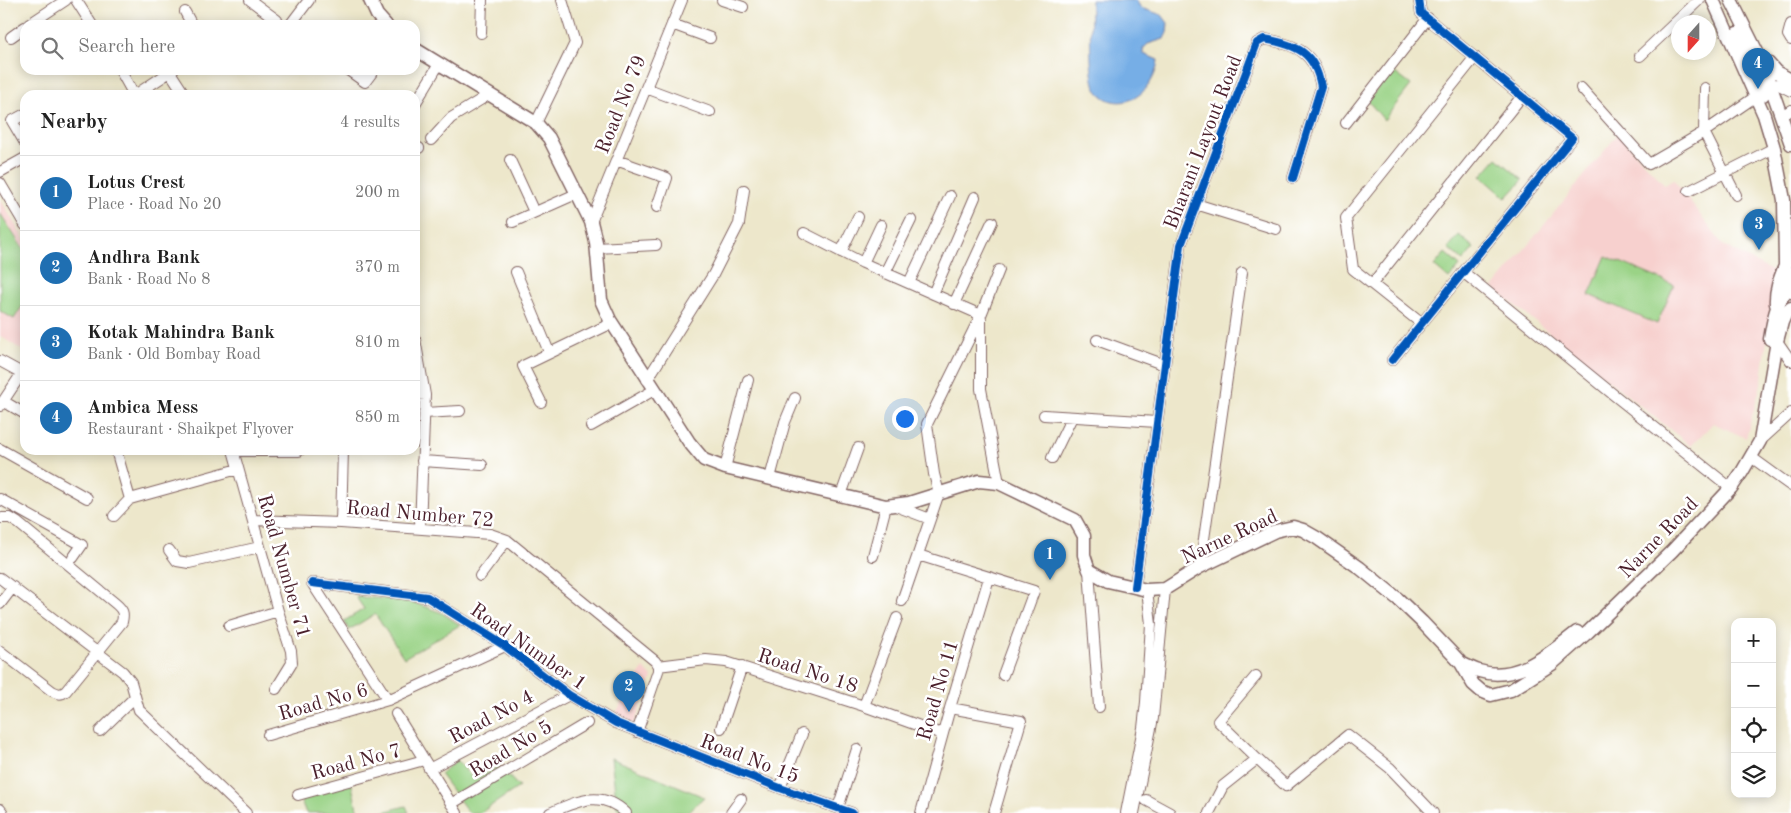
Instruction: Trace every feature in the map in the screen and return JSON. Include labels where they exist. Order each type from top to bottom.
[{"type":"main road","points":[[370,0],[382,20]]},
{"type":"main road","points":[[1713,0],[1764,114],[1774,148],[1784,200],[1785,264],[1790,289]]},
{"type":"main road","points":[[1720,0],[1752,62],[1778,135],[1787,170],[1791,221]]},
{"type":"main road","points":[[1731,0],[1763,64],[1791,144]]},
{"type":"main road","points":[[1737,0],[1778,84],[1790,115]]},
{"type":"main road","points":[[420,52],[536,123],[549,138],[591,222],[602,300],[612,323],[689,442],[704,460],[724,468],[890,506],[909,503],[979,481],[999,483],[1075,520],[1084,536],[1084,555],[1089,570]]},
{"type":"main road","points":[[1768,63],[1776,72],[1791,80]]},
{"type":"main road","points":[[1776,312],[1775,295],[1785,264]]},
{"type":"main road","name":"Narne Road","points":[[1461,664],[1480,671],[1512,672],[1547,655],[1584,626],[1613,599],[1727,485],[1746,458],[1754,440],[1772,327],[1783,295],[1790,289]]},
{"type":"main road","name":"Narne Road","points":[[1089,570],[1108,581],[1141,588],[1165,589],[1200,566],[1275,531],[1293,527],[1303,530],[1360,568],[1398,599],[1461,664],[1473,684],[1481,691],[1491,695],[1511,690],[1552,664],[1672,551],[1731,488],[1760,441],[1777,341],[1782,322],[1786,313],[1791,308]]},
{"type":"street","points":[[36,20],[66,0]]},
{"type":"street","points":[[76,0],[89,20]]},
{"type":"street","points":[[250,0],[277,20]]},
{"type":"street","points":[[294,20],[309,0]]},
{"type":"street","points":[[481,33],[482,0]]},
{"type":"street","points":[[536,123],[575,43],[562,0]]},
{"type":"street","name":"Road No 79","points":[[591,222],[682,0]]},
{"type":"street","points":[[722,0],[743,7]]},
{"type":"street","points":[[1392,360],[1572,138],[1421,13],[1420,0]]},
{"type":"street","points":[[1640,56],[1699,0]]},
{"type":"street","points":[[185,12],[189,20]]},
{"type":"street","points":[[1346,123],[1428,18]]},
{"type":"street","points":[[672,24],[710,38]]},
{"type":"street","points":[[1791,24],[1788,35],[1791,40]]},
{"type":"street","points":[[10,37],[20,30]]},
{"type":"street","name":"Bharani Layout Road","points":[[1126,813],[1142,736],[1146,702],[1152,624],[1141,588],[1157,422],[1181,245],[1258,43],[1264,39],[1288,43],[1311,59],[1318,72],[1321,87],[1293,178]]},
{"type":"street","points":[[1422,323],[1353,269],[1346,218],[1475,57]]},
{"type":"street","points":[[420,96],[439,64]]},
{"type":"street","points":[[123,75],[131,90]]},
{"type":"street","points":[[142,90],[166,75]]},
{"type":"street","points":[[174,75],[182,90]]},
{"type":"street","points":[[355,75],[365,82],[370,75]]},
{"type":"street","points":[[1778,84],[1791,91]]},
{"type":"street","points":[[646,88],[710,112]]},
{"type":"street","points":[[1581,88],[1649,164],[1704,132],[1755,97]]},
{"type":"street","points":[[1705,88],[1704,132],[1736,195]]},
{"type":"street","points":[[431,140],[451,118],[490,94]]},
{"type":"street","points":[[1372,284],[1522,96]]},
{"type":"street","points":[[20,117],[12,121],[20,135]]},
{"type":"street","points":[[1689,191],[1774,148]]},
{"type":"street","points":[[510,160],[534,212]]},
{"type":"street","points":[[616,160],[667,178],[657,206]]},
{"type":"street","points":[[0,172],[20,161]]},
{"type":"street","points":[[0,183],[20,217]]},
{"type":"street","points":[[591,426],[651,385],[713,275],[739,224],[744,190]]},
{"type":"street","points":[[513,222],[576,194]]},
{"type":"street","points":[[909,283],[950,196]]},
{"type":"street","points":[[933,294],[975,197]]},
{"type":"street","points":[[1196,204],[1276,229]]},
{"type":"street","points":[[841,252],[858,217]]},
{"type":"street","points":[[885,274],[912,220]]},
{"type":"street","points":[[954,304],[992,222]]},
{"type":"street","points":[[863,263],[881,225]]},
{"type":"street","points":[[804,233],[885,274],[981,316]]},
{"type":"street","points":[[596,248],[656,245]]},
{"type":"street","points":[[902,601],[939,493],[934,474],[927,424],[981,316],[999,270]]},
{"type":"street","points":[[516,272],[549,352]]},
{"type":"street","points":[[1463,272],[1727,485]]},
{"type":"street","points":[[1200,566],[1242,273]]},
{"type":"street","points":[[981,316],[981,389],[999,483]]},
{"type":"street","points":[[541,402],[523,366],[612,323]]},
{"type":"street","points":[[1097,340],[1165,365]]},
{"type":"street","points":[[1777,341],[1791,361]]},
{"type":"street","points":[[0,361],[20,369]]},
{"type":"street","points":[[20,375],[2,404],[20,412]]},
{"type":"street","points":[[724,468],[748,380]]},
{"type":"street","points":[[420,394],[424,414],[420,528]]},
{"type":"street","points":[[770,478],[785,422],[795,398]]},
{"type":"street","points":[[424,414],[460,412]]},
{"type":"street","points":[[1044,415],[1157,422]]},
{"type":"street","points":[[1760,441],[1790,416]]},
{"type":"street","points":[[1052,458],[1072,417]]},
{"type":"street","points":[[841,495],[858,448]]},
{"type":"street","points":[[0,449],[87,498]]},
{"type":"street","points":[[117,455],[130,498]]},
{"type":"street","name":"Road Number 71","points":[[234,455],[292,656],[292,663],[276,689]]},
{"type":"street","points":[[341,523],[343,455]]},
{"type":"street","points":[[1751,457],[1791,486]]},
{"type":"street","points":[[422,461],[482,465]]},
{"type":"street","points":[[114,516],[130,498],[238,469]]},
{"type":"street","points":[[0,498],[82,546],[73,558]]},
{"type":"street","points":[[873,556],[890,506],[930,519]]},
{"type":"street","points":[[0,518],[10,518],[18,523],[122,609],[124,614],[122,622],[62,694],[58,694],[0,651]]},
{"type":"street","name":"Road Number 72","points":[[253,520],[420,528],[490,534],[507,540],[655,661],[658,666]]},
{"type":"street","points":[[480,576],[507,540]]},
{"type":"street","points":[[169,550],[177,561],[189,563],[260,547]]},
{"type":"street","points":[[918,555],[1034,591],[1003,675]]},
{"type":"street","points":[[1089,570],[1099,707]]},
{"type":"street","points":[[0,578],[98,652],[127,677],[131,682],[135,697],[144,716],[246,813]]},
{"type":"street","name":"Road No 11","points":[[921,813],[942,734],[989,578]]},
{"type":"street","name":"Road Number 1","points":[[388,700],[312,583],[428,597],[505,646],[569,695],[609,719],[636,732]]},
{"type":"street","points":[[0,604],[13,587]]},
{"type":"street","points":[[1134,813],[1153,718],[1165,589]]},
{"type":"street","points":[[229,626],[278,612]]},
{"type":"street","points":[[864,706],[897,618]]},
{"type":"street","name":"Road No 6","points":[[268,735],[388,700],[505,646]]},
{"type":"street","name":"Road No 18","points":[[658,666],[706,660],[726,662],[864,706],[942,734]]},
{"type":"street","points":[[636,732],[658,671],[658,666]]},
{"type":"street","points":[[721,728],[742,666]]},
{"type":"street","points":[[1256,676],[1218,721],[1286,786],[1348,735],[1390,768],[1433,813]]},
{"type":"street","name":"Road No 4","points":[[427,765],[569,695]]},
{"type":"street","points":[[100,732],[135,697]]},
{"type":"street","points":[[950,708],[1021,721],[994,813]]},
{"type":"street","points":[[396,714],[454,808]]},
{"type":"street","name":"Road No 5","points":[[454,808],[587,723]]},
{"type":"street","name":"Road No 15","points":[[636,732],[780,788],[852,813]]},
{"type":"street","points":[[780,788],[802,734]]},
{"type":"street","points":[[838,808],[857,749]]},
{"type":"street","points":[[1209,813],[1224,786],[1257,759]]},
{"type":"street","name":"Road No 7","points":[[298,795],[427,765]]},
{"type":"street","points":[[550,813],[595,798],[618,804],[626,813]]},
{"type":"street","points":[[731,813],[741,799]]},
{"type":"street","points":[[1146,800],[1170,813]]},
{"type":"street","points":[[0,808],[3,813]]},
{"type":"shaded area","points":[[1618,134],[1665,185],[1673,179],[1723,245],[1775,273],[1762,380],[1746,438],[1713,423],[1691,446],[1493,288]]},
{"type":"shaded area","points":[[0,199],[20,233],[20,349],[0,336]]},
{"type":"shaded area","points":[[644,668],[652,677],[634,724],[616,713],[630,690],[629,688]]},
{"type":"green space","points":[[1391,70],[1411,85],[1384,120],[1368,101]]},
{"type":"green space","points":[[1497,158],[1523,180],[1506,198],[1481,176]]},
{"type":"green space","points":[[0,213],[20,244],[20,310],[14,319],[0,311]]},
{"type":"green space","points":[[1459,235],[1474,248],[1463,261],[1448,248]]},
{"type":"green space","points":[[1445,253],[1460,266],[1449,279],[1434,266]]},
{"type":"green space","points":[[1606,256],[1674,285],[1657,324],[1589,295]]},
{"type":"green space","points":[[356,597],[407,600],[442,613],[460,625],[404,658],[375,614],[349,630],[344,621],[364,609]]},
{"type":"green space","points":[[611,758],[704,797],[687,813],[622,813],[617,807]]},
{"type":"green space","points":[[457,760],[474,780],[499,766],[519,787],[480,813],[469,813],[440,774]]},
{"type":"green space","points":[[351,781],[358,813],[306,813],[299,796]]},
{"type":"green space","points":[[406,806],[409,813],[379,813]]},
{"type":"water","points":[[1091,0],[1136,0],[1141,8],[1162,15],[1168,23],[1164,39],[1148,44],[1143,49],[1144,54],[1158,60],[1149,85],[1137,97],[1121,102],[1112,101],[1103,97],[1096,89],[1093,82],[1091,60]]},
{"type":"cycle path","points":[[1392,360],[1572,138],[1421,13],[1419,0]]},
{"type":"cycle path","points":[[1135,587],[1181,245],[1257,43],[1264,39],[1286,44],[1303,52],[1314,66],[1321,87],[1293,178]]},
{"type":"cycle path","points":[[312,583],[427,597],[505,646],[569,695],[616,723],[780,788],[852,813]]},
{"type":"place","name":"Ambica Mess","points":[[1758,89]]},
{"type":"place","name":"Kotak Mahindra Bank","points":[[1759,250]]},
{"type":"place","name":"Lotus Crest","points":[[1050,580]]},
{"type":"place","name":"Andhra Bank","points":[[629,712]]}]
